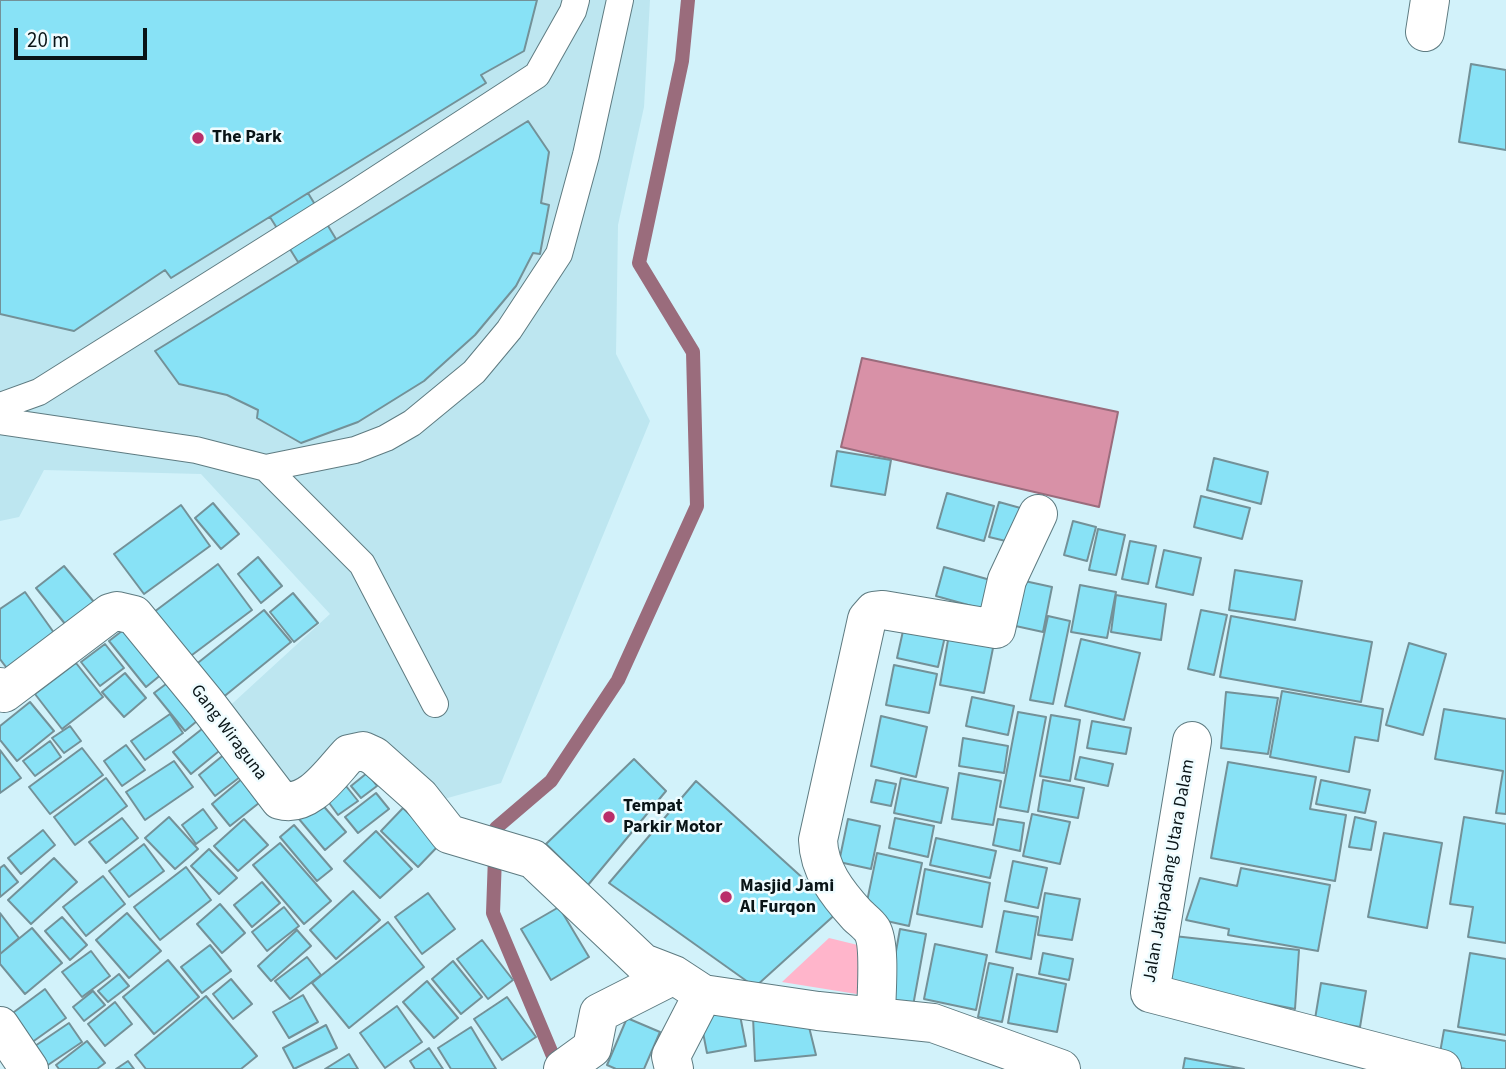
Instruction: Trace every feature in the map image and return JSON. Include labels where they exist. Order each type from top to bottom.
[{"type":"street","points":[[876,1017],[877,947],[874,934],[829,880],[820,859],[818,840],[867,619],[874,611],[883,610],[996,629],[1007,580],[1038,514]]},
{"type":"street","name":"Gang Wiraguna","points":[[1,692],[110,613],[125,612],[138,617],[279,800],[298,801],[314,792],[349,754],[363,751],[374,756],[420,797],[449,834],[533,859],[643,963],[689,985]]},
{"type":"street","name":"Jalan Jatipadang Utara Dalam","points":[[1192,741],[1150,993],[1442,1069]]},
{"type":"street","points":[[674,1069],[671,1056],[689,985]]},
{"type":"street","points":[[563,1069],[592,1048],[599,1013],[689,985],[876,1017],[933,1023],[1061,1069]]},
{"type":"street","points":[[0,1026],[29,1069]]},
{"type":"lane","points":[[0,405],[39,392],[537,75],[573,11],[576,0]]},
{"type":"lane","points":[[0,421],[196,450],[266,468],[355,450],[386,438],[412,423],[474,372],[509,330],[559,254],[586,155],[620,0]]},
{"type":"lane","points":[[266,468],[362,564],[435,704]]},
{"type":"shaded area","points":[[0,0],[650,0],[644,107],[618,225],[616,354],[650,421],[501,783],[437,801],[383,749],[290,794],[222,713],[330,614],[201,474],[44,470],[19,517],[0,521]]},
{"type":"shaded area","points":[[862,358],[1118,412],[1099,507],[841,447]]},
{"type":"shaded area","points":[[829,938],[870,948],[869,996],[782,982]]},
{"type":"building","name":"The Park","points":[[0,0],[537,0],[524,51],[481,75],[486,83],[171,278],[165,270],[74,331],[0,314]]},
{"type":"building","points":[[1471,64],[1506,70],[1506,150],[1459,142]]},
{"type":"building","points":[[528,121],[549,152],[541,203],[549,205],[540,254],[533,253],[516,286],[475,335],[424,381],[358,422],[301,443],[257,418],[258,410],[227,395],[179,384],[155,351]]},
{"type":"building","points":[[308,193],[336,239],[298,262],[270,217]]},
{"type":"building","points":[[837,451],[891,460],[885,495],[831,486]]},
{"type":"building","points":[[1214,458],[1268,472],[1261,504],[1207,490]]},
{"type":"building","points":[[947,493],[994,506],[984,541],[937,528]]},
{"type":"building","points":[[1201,496],[1250,508],[1242,539],[1194,527]]},
{"type":"building","points":[[999,502],[1024,509],[1014,543],[989,537]]},
{"type":"building","points":[[213,503],[239,534],[221,549],[195,518]]},
{"type":"building","points":[[181,505],[210,546],[144,594],[114,554]]},
{"type":"building","points":[[1073,521],[1096,527],[1087,561],[1064,555]]},
{"type":"building","points":[[1098,529],[1125,535],[1116,575],[1089,570]]},
{"type":"building","points":[[1130,541],[1156,546],[1148,584],[1122,579]]},
{"type":"building","points":[[1164,550],[1201,558],[1193,595],[1156,587]]},
{"type":"building","points":[[258,557],[282,586],[261,603],[238,574]]},
{"type":"building","points":[[218,564],[252,610],[184,661],[150,615]]},
{"type":"building","points":[[64,566],[94,602],[66,625],[36,588]]},
{"type":"building","points":[[944,567],[994,581],[986,610],[936,596]]},
{"type":"building","points":[[1235,570],[1302,581],[1295,620],[1229,610]]},
{"type":"building","points":[[1020,580],[1052,587],[1043,632],[1011,625]]},
{"type":"building","points":[[1080,585],[1116,592],[1107,638],[1071,632]]},
{"type":"building","points":[[25,592],[57,637],[9,671],[0,659],[0,609]]},
{"type":"building","points":[[293,593],[318,623],[294,642],[270,612]]},
{"type":"building","points":[[1116,595],[1166,604],[1161,640],[1111,632]]},
{"type":"building","points":[[264,610],[291,642],[216,703],[189,670]]},
{"type":"building","points":[[1201,610],[1227,615],[1214,675],[1188,669]]},
{"type":"building","points":[[1048,616],[1070,621],[1053,704],[1030,700]]},
{"type":"building","points":[[1231,616],[1372,642],[1361,702],[1220,677]]},
{"type":"building","points":[[905,622],[946,632],[938,667],[897,658]]},
{"type":"building","points":[[131,624],[168,669],[146,687],[109,641]]},
{"type":"building","points":[[950,629],[995,638],[984,693],[940,685]]},
{"type":"building","points":[[1081,639],[1140,653],[1124,720],[1065,706]]},
{"type":"building","points":[[1409,643],[1446,654],[1423,735],[1386,725]]},
{"type":"building","points":[[105,644],[124,668],[100,686],[81,662]]},
{"type":"building","points":[[76,663],[103,697],[62,729],[35,694]]},
{"type":"building","points":[[894,665],[937,674],[929,713],[886,705]]},
{"type":"building","points":[[125,673],[146,698],[124,717],[102,692]]},
{"type":"building","points":[[174,678],[203,716],[185,731],[154,693]]},
{"type":"building","points":[[1282,691],[1383,709],[1378,741],[1355,737],[1349,772],[1270,757]]},
{"type":"building","points":[[1226,692],[1278,698],[1268,754],[1221,748]]},
{"type":"building","points":[[972,697],[1014,706],[1008,735],[966,726]]},
{"type":"building","points":[[30,702],[54,731],[17,761],[0,740],[0,726]]},
{"type":"building","points":[[1444,709],[1506,719],[1506,814],[1496,813],[1503,771],[1435,759]]},
{"type":"building","points":[[1018,712],[1046,717],[1028,812],[1000,807]]},
{"type":"building","points":[[170,714],[183,733],[145,760],[131,741]]},
{"type":"building","points":[[1051,715],[1080,720],[1070,781],[1040,776]]},
{"type":"building","points":[[881,716],[927,727],[916,777],[871,766]]},
{"type":"building","points":[[1092,721],[1131,728],[1126,754],[1087,748]]},
{"type":"building","points":[[207,725],[224,747],[191,774],[173,752]]},
{"type":"building","points":[[70,726],[81,741],[64,753],[52,738]]},
{"type":"building","points":[[963,738],[1008,746],[1004,773],[959,766]]},
{"type":"building","points":[[50,741],[61,757],[35,776],[23,761]]},
{"type":"building","points":[[126,745],[145,770],[122,786],[104,761]]},
{"type":"building","points":[[82,748],[103,775],[50,814],[29,787]]},
{"type":"building","points":[[0,750],[21,778],[0,793]]},
{"type":"building","points":[[226,753],[244,774],[215,796],[199,775]]},
{"type":"building","points":[[1080,757],[1113,764],[1108,786],[1075,779]]},
{"type":"building","name":"Tempat Parkir Motor","points":[[634,759],[666,791],[588,885],[546,844]]},
{"type":"building","points":[[174,761],[193,787],[145,820],[126,792]]},
{"type":"building","points":[[1228,762],[1316,777],[1310,809],[1346,815],[1335,881],[1211,858]]},
{"type":"building","points":[[250,772],[269,795],[230,826],[212,804]]},
{"type":"building","points":[[367,773],[377,786],[361,798],[351,786]]},
{"type":"building","points":[[959,773],[1001,781],[993,825],[952,819]]},
{"type":"building","points":[[106,778],[127,806],[75,845],[54,817]]},
{"type":"building","points":[[901,778],[948,788],[941,823],[894,813]]},
{"type":"building","points":[[876,780],[896,784],[891,806],[871,802]]},
{"type":"building","points":[[1043,780],[1084,788],[1078,818],[1038,811]]},
{"type":"building","points":[[1321,780],[1370,790],[1365,813],[1316,804]]},
{"type":"building","name":"Masjid Jami Al Furqon","points":[[696,781],[839,911],[755,987],[609,883]]},
{"type":"building","points":[[346,786],[358,801],[338,815],[327,800]]},
{"type":"building","points":[[376,793],[389,809],[358,833],[345,817]]},
{"type":"building","points":[[320,802],[346,832],[325,850],[299,819]]},
{"type":"building","points":[[403,808],[440,844],[418,867],[381,831]]},
{"type":"building","points":[[203,809],[217,828],[196,844],[182,825]]},
{"type":"building","points":[[1032,814],[1070,822],[1060,864],[1023,856]]},
{"type":"building","points":[[169,817],[198,849],[175,869],[145,838]]},
{"type":"building","points":[[1355,817],[1376,822],[1371,850],[1349,847]]},
{"type":"building","points":[[1464,817],[1506,824],[1506,943],[1468,937],[1473,907],[1450,904]]},
{"type":"building","points":[[122,818],[138,838],[106,863],[89,842]]},
{"type":"building","points":[[895,818],[934,826],[928,857],[889,848]]},
{"type":"building","points":[[244,819],[268,845],[238,871],[214,846]]},
{"type":"building","points":[[848,819],[880,826],[871,869],[839,862]]},
{"type":"building","points":[[998,819],[1024,823],[1020,851],[993,845]]},
{"type":"building","points":[[294,825],[332,869],[317,881],[280,837]]},
{"type":"building","points":[[43,830],[55,845],[21,874],[8,858]]},
{"type":"building","points":[[376,831],[412,869],[380,898],[344,861]]},
{"type":"building","points":[[1384,833],[1442,843],[1427,928],[1368,917]]},
{"type":"building","points":[[936,838],[996,851],[990,878],[930,865]]},
{"type":"building","points":[[280,843],[331,901],[304,924],[253,865]]},
{"type":"building","points":[[144,844],[164,871],[129,897],[109,871]]},
{"type":"building","points":[[209,849],[237,878],[219,894],[191,866]]},
{"type":"building","points":[[877,853],[922,863],[909,926],[864,916]]},
{"type":"building","points":[[54,858],[77,882],[31,924],[8,900]]},
{"type":"building","points":[[1013,861],[1047,868],[1038,908],[1005,901]]},
{"type":"building","points":[[4,865],[18,882],[0,897],[0,868]]},
{"type":"building","points":[[186,867],[211,900],[160,940],[134,907]]},
{"type":"building","points":[[1241,868],[1330,885],[1318,951],[1228,935],[1229,929],[1186,920],[1200,878],[1237,886]]},
{"type":"building","points":[[925,869],[990,883],[982,927],[917,914]]},
{"type":"building","points":[[103,876],[125,904],[86,936],[63,907]]},
{"type":"building","points":[[262,882],[280,903],[252,927],[234,905]]},
{"type":"building","points":[[353,891],[380,920],[336,959],[310,930]]},
{"type":"building","points":[[428,893],[455,929],[422,954],[395,917]]},
{"type":"building","points":[[1045,893],[1080,899],[1072,940],[1038,935]]},
{"type":"building","points":[[220,904],[245,933],[222,953],[197,924]]},
{"type":"building","points":[[284,907],[299,926],[267,951],[252,932]]},
{"type":"building","points":[[559,907],[589,957],[551,980],[521,929]]},
{"type":"building","points":[[1004,911],[1038,917],[1031,959],[996,952]]},
{"type":"building","points":[[0,913],[19,938],[0,954]]},
{"type":"building","points":[[127,913],[161,951],[129,978],[96,940]]},
{"type":"building","points":[[62,917],[87,945],[70,960],[45,931]]},
{"type":"building","points":[[388,922],[424,967],[349,1028],[312,983]]},
{"type":"building","points":[[32,928],[62,963],[25,994],[0,964],[0,954]]},
{"type":"building","points":[[900,929],[926,934],[913,1006],[887,1001]]},
{"type":"building","points":[[297,930],[311,946],[271,981],[258,966]]},
{"type":"building","points":[[1174,936],[1299,950],[1295,1009],[1165,984]]},
{"type":"building","points":[[482,940],[513,980],[488,999],[457,959]]},
{"type":"building","points":[[935,944],[987,955],[976,1010],[924,999]]},
{"type":"building","points":[[210,945],[231,971],[202,993],[181,967]]},
{"type":"building","points":[[91,951],[110,976],[82,997],[62,972]]},
{"type":"building","points":[[1043,953],[1073,959],[1069,980],[1039,974]]},
{"type":"building","points":[[1470,953],[1506,959],[1506,1035],[1458,1027]]},
{"type":"building","points":[[307,957],[321,975],[290,999],[275,981]]},
{"type":"building","points":[[168,960],[199,997],[154,1034],[123,997]]},
{"type":"building","points":[[453,961],[482,997],[461,1014],[432,979]]},
{"type":"building","points":[[989,963],[1013,968],[1002,1022],[978,1017]]},
{"type":"building","points":[[119,974],[129,986],[108,1002],[98,991]]},
{"type":"building","points":[[1017,974],[1066,984],[1057,1032],[1008,1023]]},
{"type":"building","points":[[231,979],[252,1004],[233,1019],[213,994]]},
{"type":"building","points":[[427,981],[458,1018],[434,1038],[403,1002]]},
{"type":"building","points":[[1321,983],[1366,991],[1360,1027],[1315,1019]]},
{"type":"building","points":[[45,989],[66,1018],[31,1043],[10,1015]]},
{"type":"building","points":[[93,991],[105,1005],[84,1021],[73,1007]]},
{"type":"building","points":[[303,995],[318,1022],[289,1038],[273,1012]]},
{"type":"building","points":[[206,996],[257,1056],[241,1069],[146,1069],[135,1055]]},
{"type":"building","points":[[507,997],[536,1037],[502,1060],[474,1019]]},
{"type":"building","points":[[115,1002],[132,1024],[105,1046],[88,1024]]},
{"type":"building","points":[[738,1005],[746,1046],[707,1053],[699,1012]]},
{"type":"building","points":[[397,1006],[422,1042],[385,1068],[360,1033]]},
{"type":"building","points":[[753,1017],[807,1019],[816,1055],[755,1061]]},
{"type":"building","points":[[627,1018],[660,1032],[644,1069],[616,1069],[607,1065]]},
{"type":"building","points":[[69,1023],[82,1042],[45,1067],[32,1048]]},
{"type":"building","points":[[326,1025],[337,1048],[294,1069],[283,1048]]},
{"type":"building","points":[[471,1027],[496,1069],[451,1069],[438,1048]]},
{"type":"building","points":[[1444,1030],[1506,1041],[1506,1069],[1466,1069],[1438,1064]]},
{"type":"building","points":[[87,1041],[105,1063],[97,1069],[59,1069],[56,1065]]},
{"type":"building","points":[[429,1048],[443,1069],[415,1069],[410,1061]]},
{"type":"building","points":[[349,1054],[358,1069],[325,1069]]},
{"type":"building","points":[[1185,1058],[1244,1069],[1183,1069]]},
{"type":"building","points":[[128,1061],[134,1069],[116,1069]]},
{"type":"waterway","points":[[558,1068],[493,913],[496,828],[551,781],[618,680],[697,506],[693,352],[639,263],[682,61],[688,0]]},
{"type":"place","name":"The Park","points":[[198,138]]},
{"type":"place","name":"Tempat Parkir Motor","points":[[609,817]]},
{"type":"place","name":"Masjid Jami Al Furqon","points":[[726,897]]}]
